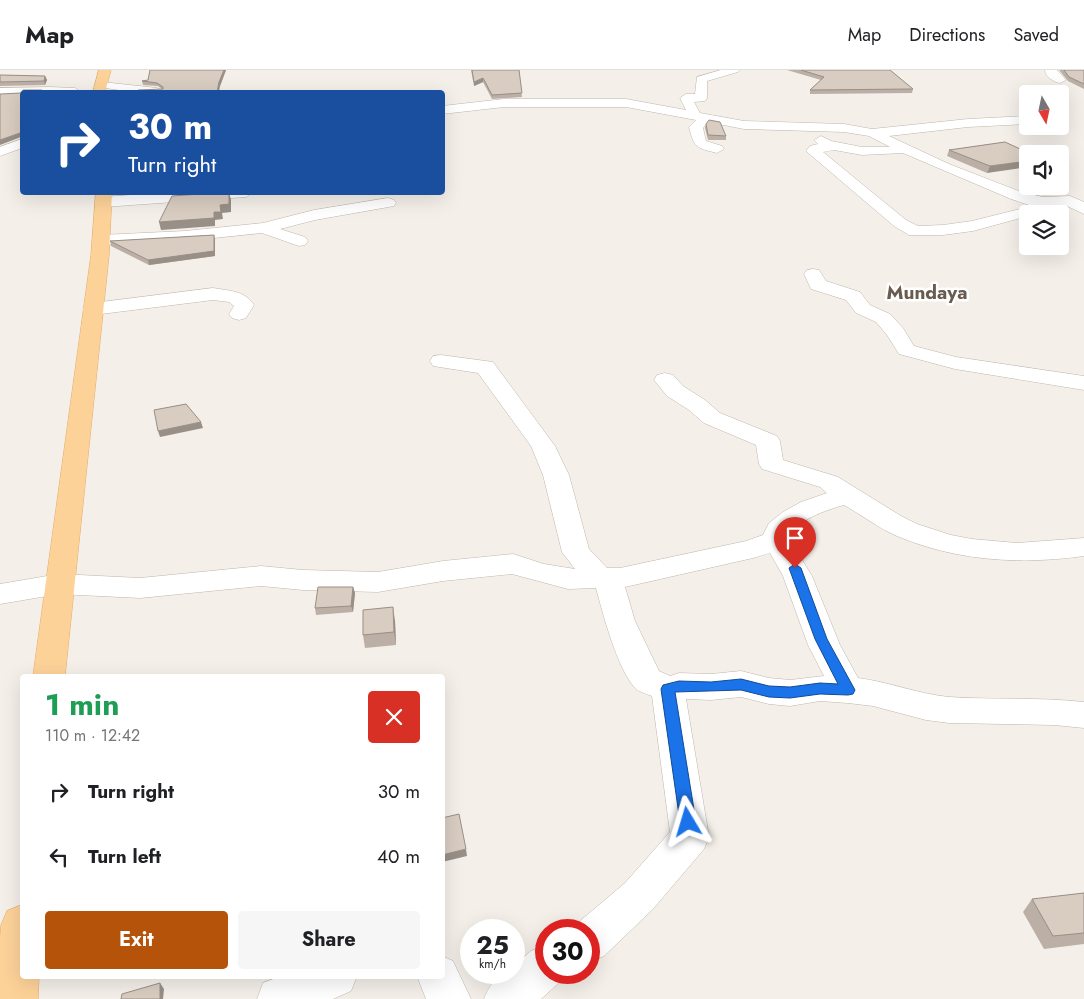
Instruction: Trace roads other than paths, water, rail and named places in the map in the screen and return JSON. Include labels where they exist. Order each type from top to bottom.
[{"type":"main road","points":[[100,89],[105,70]]},
{"type":"main road","points":[[49,674],[101,240],[104,197]]},
{"type":"main road","points":[[16,999],[20,950]]},
{"type":"street","points":[[700,117],[686,98],[701,98],[701,79],[734,70]]},
{"type":"street","points":[[1051,70],[1051,73],[1060,80]]},
{"type":"street","points":[[100,89],[119,90]]},
{"type":"street","points":[[0,92],[20,92]]},
{"type":"street","points":[[445,110],[512,103],[626,102],[744,126],[844,128],[872,133],[968,123],[1019,120]]},
{"type":"street","points":[[700,117],[696,127],[697,139],[700,143],[718,148]]},
{"type":"street","points":[[811,128],[828,146],[842,152],[892,151],[904,148]]},
{"type":"street","points":[[872,133],[974,180],[1016,196],[1037,202],[1070,201],[1084,209]]},
{"type":"street","points":[[0,152],[20,144]]},
{"type":"street","points":[[828,146],[814,149],[813,151],[900,223],[915,232],[973,226],[1041,208],[1037,202]]},
{"type":"street","points":[[104,197],[161,195]]},
{"type":"street","points":[[101,240],[185,236],[263,228],[314,215],[388,203]]},
{"type":"street","points":[[263,228],[299,241]]},
{"type":"street","points":[[813,274],[818,284],[853,296],[863,309],[883,318],[896,332],[906,350],[954,363],[1084,383]]},
{"type":"street","points":[[93,309],[213,294],[235,296],[244,305],[239,314]]},
{"type":"street","points":[[441,361],[485,367],[543,446],[556,475],[576,552],[604,579],[637,663],[647,680],[668,689],[679,686],[711,687],[741,684],[769,692],[790,692],[820,688],[874,693],[926,707],[949,710],[1054,712],[1084,715]]},
{"type":"street","points":[[665,380],[675,391],[697,405],[712,418],[768,441],[770,464],[829,482],[874,514],[908,530],[960,546],[996,552],[1040,553],[1084,547]]},
{"type":"street","points":[[0,594],[59,584],[140,588],[261,576],[303,580],[378,582],[443,571],[513,564],[540,573],[568,579],[604,579],[752,549],[775,540],[779,529],[801,512],[828,499],[848,496]]},
{"type":"street","points":[[775,540],[790,559],[800,578],[821,639],[848,690]]},
{"type":"street","points":[[600,931],[638,896],[690,837],[668,689]]},
{"type":"street","points":[[506,999],[511,997],[535,976]]},
{"type":"street","points":[[279,999],[329,979]]},
{"type":"street","points":[[439,979],[449,999]]},
{"type":"district","name":"Mundaya","points":[[927,292]]}]
